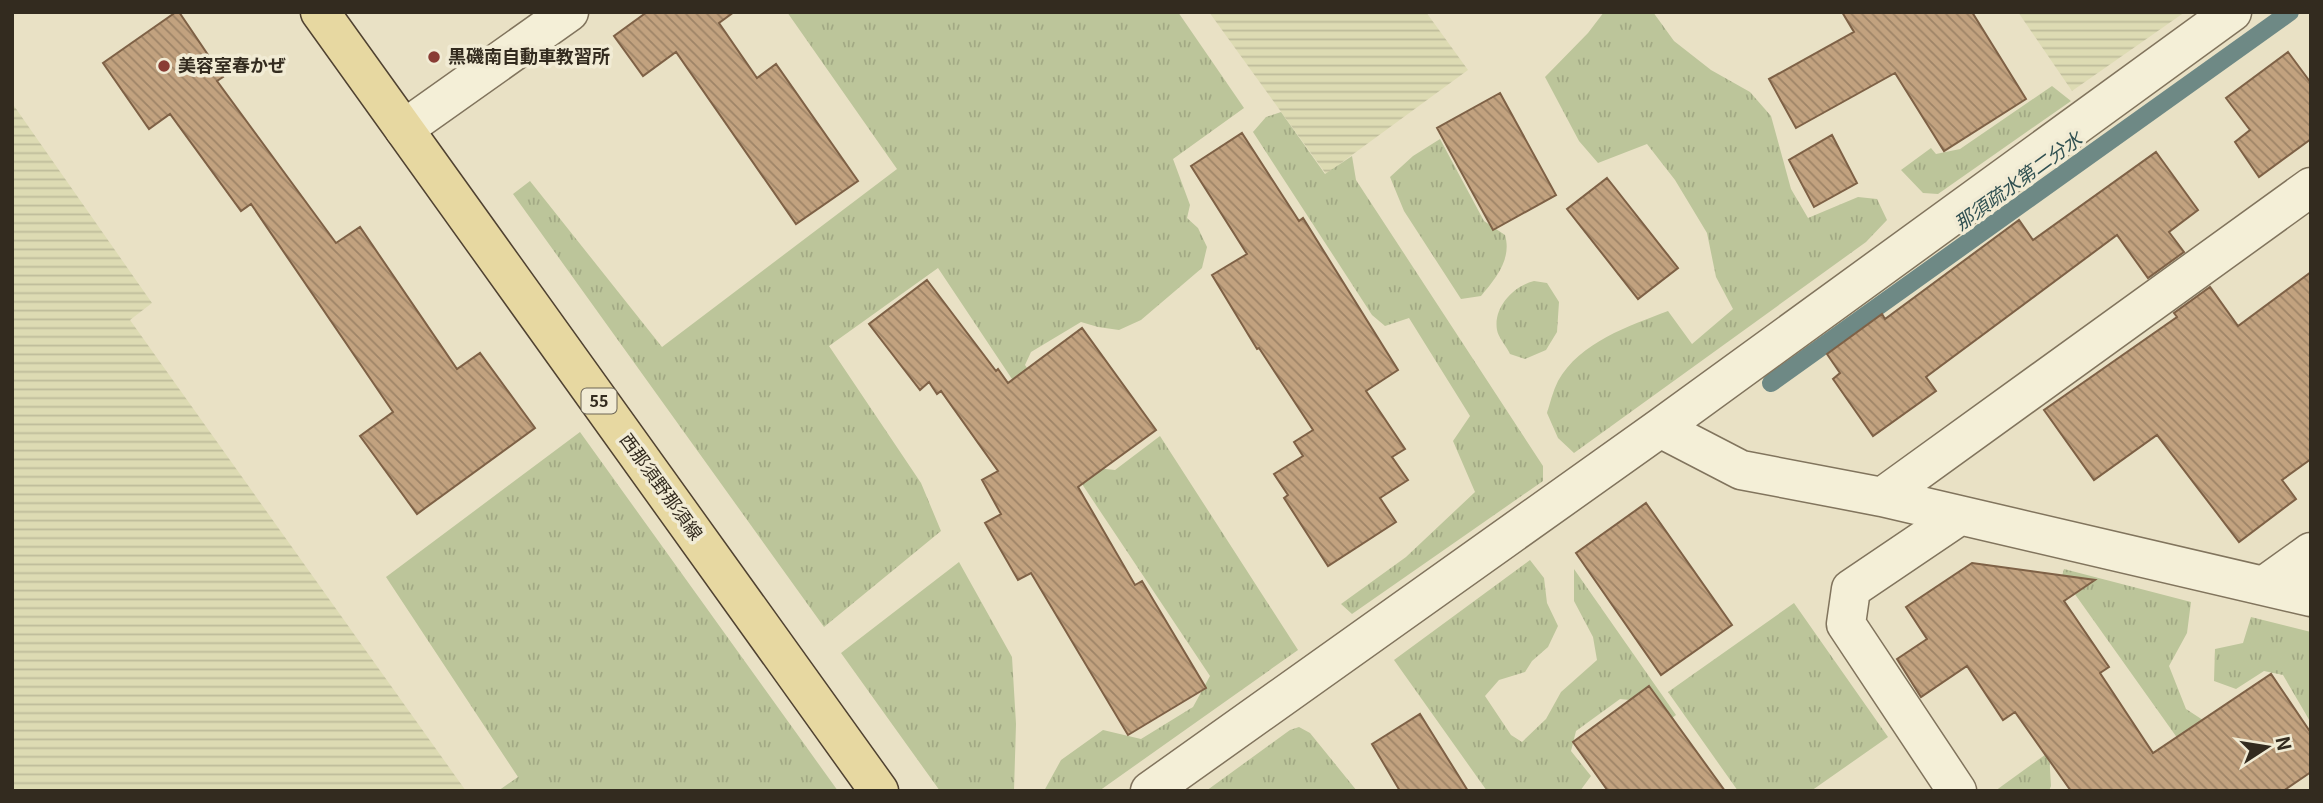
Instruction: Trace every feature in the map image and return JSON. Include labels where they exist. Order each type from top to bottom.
[{"type":"main road","name":"西那須野那須線","points":[[320,12],[879,791]]},
{"type":"street","points":[[404,129],[569,12]]},
{"type":"street","points":[[1150,791],[1660,428],[2232,12]]},
{"type":"street","points":[[1882,497],[2311,187]]},
{"type":"street","points":[[1660,428],[1741,470],[1882,497],[2311,597]]},
{"type":"street","points":[[1957,791],[1846,624],[1851,589],[1959,516]]},
{"type":"street","points":[[2265,585],[2311,552]]},
{"type":"shaded area","points":[[1209,12],[1426,12],[1468,70],[1326,174]]},
{"type":"shaded area","points":[[2018,12],[2185,12],[2072,91]]},
{"type":"shaded area","points":[[12,103],[152,303],[130,320],[466,791],[12,791]]},
{"type":"green space","points":[[787,12],[1178,12],[1244,108],[1173,159],[1190,205],[1187,218],[1198,228],[1207,247],[1202,268],[1141,320],[1119,330],[1081,322],[1031,352],[1025,365],[1096,468],[1115,470],[1160,436],[1298,650],[1099,791],[1044,791],[1061,760],[1103,730],[1141,739],[1193,707],[1210,676],[938,268],[829,346],[921,483],[941,531],[824,627],[513,194],[530,181],[662,347],[897,169]]},
{"type":"green space","points":[[1604,12],[1653,12],[1674,41],[1711,70],[1750,92],[1771,116],[1791,189],[1808,218],[1858,197],[1877,199],[1887,220],[1866,242],[1574,453],[1558,438],[1547,413],[1558,381],[1567,367],[1579,356],[1607,337],[1668,311],[1692,344],[1733,309],[1716,277],[1707,233],[1675,180],[1647,144],[1598,163],[1579,141],[1545,77],[1588,33]]},
{"type":"green space","points":[[2052,86],[2071,101],[1938,194],[1923,193],[1901,170],[1931,148],[1936,154],[1960,149]]},
{"type":"green space","points":[[1281,112],[1325,174],[1352,156],[1356,180],[1543,466],[1543,481],[1352,614],[1341,604],[1406,557],[1475,492],[1453,441],[1470,416],[1409,318],[1385,326],[1372,315],[1253,132],[1266,117]]},
{"type":"green space","points":[[1440,139],[1484,221],[1505,235],[1507,244],[1504,260],[1497,275],[1481,296],[1461,299],[1404,211],[1390,177],[1413,156]]},
{"type":"green space","points":[[1534,281],[1547,283],[1559,302],[1557,332],[1546,350],[1525,359],[1510,354],[1498,333],[1497,321],[1498,313],[1506,299],[1519,288]]},
{"type":"green space","points":[[580,432],[838,791],[498,791],[518,777],[386,577]]},
{"type":"green space","points":[[1530,560],[1544,578],[1547,603],[1558,626],[1548,647],[1532,661],[1525,672],[1499,680],[1485,696],[1511,735],[1522,742],[1546,719],[1561,692],[1597,660],[1593,637],[1574,601],[1574,569],[1676,715],[1660,727],[1641,701],[1620,699],[1576,731],[1571,751],[1591,776],[1580,791],[1487,791],[1394,660]]},
{"type":"green space","points":[[959,562],[1012,657],[1016,724],[1014,791],[940,791],[841,653]]},
{"type":"green space","points":[[2064,569],[2191,602],[2187,633],[2169,666],[2186,709],[2209,724],[2215,791],[2062,576]]},
{"type":"green space","points":[[1794,603],[1888,737],[1811,791],[1738,791],[1668,692]]},
{"type":"green space","points":[[2251,617],[2311,632],[2311,723],[2283,675],[2264,671],[2236,689],[2214,681],[2215,649],[2243,643]]},
{"type":"green space","points":[[1299,727],[1310,733],[1357,791],[1206,791],[1290,730]]},
{"type":"green space","points":[[2049,752],[2049,791],[1995,791]]},
{"type":"building","points":[[179,12],[223,77],[217,81],[336,243],[360,227],[457,369],[480,353],[535,428],[417,514],[360,436],[393,412],[251,204],[241,211],[170,114],[149,129],[103,63]]},
{"type":"building","points":[[647,12],[734,12],[719,23],[757,78],[776,64],[858,181],[796,224],[676,52],[643,76],[614,36]]},
{"type":"building","points":[[1842,12],[1972,12],[2026,99],[1944,151],[1895,73],[1796,128],[1769,79],[1854,32]]},
{"type":"building","points":[[2288,52],[2311,83],[2311,139],[2259,177],[2235,142],[2250,130],[2226,98]]},
{"type":"building","points":[[1500,93],[1556,195],[1493,230],[1437,128]]},
{"type":"building","points":[[1242,133],[1299,221],[1303,218],[1398,370],[1366,391],[1405,449],[1392,457],[1408,480],[1380,498],[1396,522],[1328,566],[1284,498],[1288,495],[1274,474],[1303,456],[1294,442],[1313,430],[1259,348],[1257,349],[1212,275],[1247,254],[1191,166]]},
{"type":"building","points":[[1832,135],[1857,183],[1814,207],[1789,160]]},
{"type":"building","points":[[2156,152],[2198,210],[2169,232],[2184,252],[2148,278],[2117,235],[1926,377],[1936,391],[1873,436],[1833,379],[1840,373],[1827,354],[1882,314],[1885,319],[2019,220],[2033,240]]},
{"type":"building","points":[[1607,178],[1678,268],[1638,299],[1567,209]]},
{"type":"building","points":[[2311,272],[2311,459],[2282,480],[2296,499],[2239,542],[2157,435],[2094,480],[2044,410],[2177,317],[2174,313],[2210,287],[2238,326]]},
{"type":"building","points":[[927,280],[1008,383],[1082,328],[1156,430],[1078,487],[1135,585],[1142,581],[1206,688],[1128,735],[1031,573],[1018,580],[985,523],[1001,514],[982,480],[998,471],[941,391],[937,394],[929,382],[920,390],[869,324]]},
{"type":"building","points":[[1646,503],[1732,625],[1661,675],[1576,553]]},
{"type":"building","points":[[1972,563],[2095,580],[2064,601],[2109,667],[2100,673],[2153,753],[2271,674],[2311,733],[2311,772],[2283,791],[2071,791],[2015,712],[2003,720],[1967,666],[1921,697],[1897,659],[1927,639],[1906,607]]},
{"type":"building","points":[[1649,686],[1725,791],[1608,791],[1573,742]]},
{"type":"building","points":[[1420,714],[1468,791],[1400,791],[1372,744]]},
{"type":"waterway","name":"那須疏水第二分水","points":[[1771,383],[2290,12]]},
{"type":"place","name":"黒磯南自動車教習所","points":[[434,57]]},
{"type":"place","name":"美容室春かぜ","points":[[164,66]]}]
